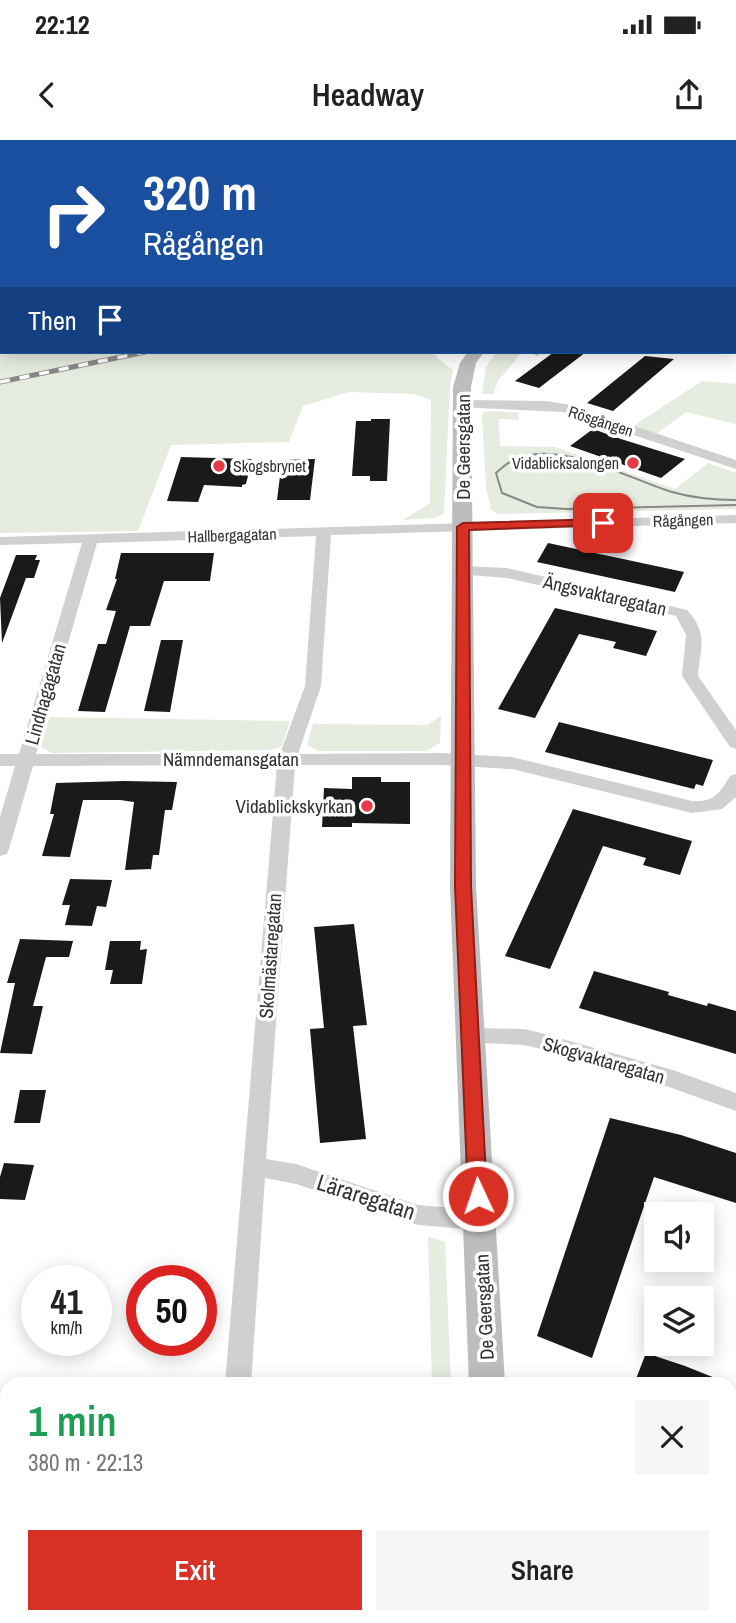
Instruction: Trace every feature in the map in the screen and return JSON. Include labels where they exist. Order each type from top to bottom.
[{"type":"main road","name":"De Geersgatan","points":[[475,354],[464,374],[462,404],[463,886],[487,1377]]},
{"type":"street","name":"Rösgången","points":[[462,404],[546,405],[566,408],[736,465]]},
{"type":"street","name":"Rågången","points":[[463,527],[736,519]]},
{"type":"street","name":"Hallbergagatan","points":[[0,541],[463,527]]},
{"type":"street","name":"Skolmästaregatan","points":[[239,1377],[283,778],[286,759],[313,686],[324,533]]},
{"type":"street","name":"Lindhagagatan","points":[[0,849],[90,540]]},
{"type":"street","name":"Ängsvaktaregatan","points":[[462,571],[507,573],[681,613],[693,623],[696,635],[690,676],[736,743]]},
{"type":"street","name":"Nämndemansgatan","points":[[0,760],[462,759]]},
{"type":"street","points":[[462,759],[524,766],[682,806],[704,808],[720,804],[730,795],[736,780]]},
{"type":"street","name":"Skogvaktaregatan","points":[[469,1036],[524,1037],[541,1041],[673,1079],[736,1102]]},
{"type":"street","name":"Läraregatan","points":[[254,1168],[276,1169],[296,1174],[418,1215],[479,1220]]},
{"type":"shaded area","points":[[0,354],[435,354],[453,370],[444,513],[434,518],[403,520],[430,503],[431,400],[413,394],[349,392],[303,406],[289,442],[171,445],[138,531],[0,533]]},
{"type":"shaded area","points":[[495,354],[520,354],[498,381],[493,394],[482,394],[486,367]]},
{"type":"shaded area","points":[[702,381],[736,384],[736,424],[686,412],[652,437],[629,429]]},
{"type":"shaded area","points":[[489,411],[518,412],[519,420],[499,419],[500,446],[555,447],[675,489],[708,463],[736,473],[736,509],[498,514],[491,510],[486,487],[482,416]]},
{"type":"shaded area","points":[[441,716],[440,743],[426,751],[318,751],[307,745],[313,724],[427,725]]},
{"type":"shaded area","points":[[49,717],[290,721],[282,746],[272,750],[52,753],[41,747]]},
{"type":"shaded area","points":[[428,1236],[445,1242],[451,1377],[432,1377]]},
{"type":"building","points":[[551,354],[583,354],[539,388],[515,381]]},
{"type":"building","points":[[645,356],[674,359],[613,411],[587,403]]},
{"type":"building","points":[[390,419],[387,481],[370,481],[370,476],[352,476],[356,421]]},
{"type":"building","points":[[593,429],[685,459],[661,478],[570,446]]},
{"type":"building","name":"Skogsbrynet","points":[[181,457],[252,459],[246,484],[242,487],[204,485],[198,502],[167,501]]},
{"type":"building","points":[[315,459],[310,500],[277,500],[282,460]]},
{"type":"building","points":[[548,543],[684,572],[675,592],[537,562]]},
{"type":"building","points":[[121,553],[214,553],[210,581],[164,581],[150,626],[130,626],[105,712],[78,711],[98,644],[106,644],[116,611],[106,610],[117,579]]},
{"type":"building","points":[[16,555],[37,555],[35,560],[40,560],[34,578],[26,578],[2,643],[0,598]]},
{"type":"building","points":[[555,608],[657,631],[646,656],[613,648],[616,642],[579,634],[535,718],[498,709]]},
{"type":"building","points":[[161,640],[183,640],[170,712],[144,711]]},
{"type":"building","points":[[559,722],[713,760],[703,786],[696,784],[694,789],[545,752]]},
{"type":"building","name":"Vidablickskyrkan","points":[[352,777],[381,777],[381,782],[410,782],[410,824],[352,823],[352,827],[322,827],[324,788],[352,789]]},
{"type":"building","points":[[177,782],[172,810],[165,810],[159,855],[153,855],[151,869],[125,870],[134,802],[120,800],[83,800],[70,857],[42,856],[54,814],[50,814],[56,783]]},
{"type":"building","points":[[573,809],[692,841],[680,875],[643,865],[646,858],[603,846],[550,969],[505,956]]},
{"type":"building","points":[[70,879],[112,880],[106,907],[97,906],[92,926],[65,925],[70,905],[62,905]]},
{"type":"building","points":[[354,924],[367,1025],[353,1026],[366,1139],[320,1143],[310,1029],[324,1028],[314,927]]},
{"type":"building","points":[[20,939],[73,941],[69,957],[46,957],[33,1006],[43,1006],[32,1054],[0,1053],[15,983],[7,983]]},
{"type":"building","points":[[110,941],[141,941],[140,950],[147,949],[142,984],[110,984],[113,970],[105,970]]},
{"type":"building","points":[[594,971],[669,992],[668,995],[707,1006],[708,1003],[736,1011],[736,1054],[579,1008]]},
{"type":"building","points":[[20,1090],[46,1090],[40,1123],[14,1123]]},
{"type":"building","points":[[610,1118],[681,1135],[736,1153],[736,1203],[654,1177],[592,1358],[537,1336]]},
{"type":"building","points":[[4,1163],[34,1165],[25,1200],[0,1199],[0,1177]]},
{"type":"building","points":[[645,1356],[655,1356],[712,1377],[637,1377]]},
{"type":"tram line","points":[[736,500],[680,494],[593,463],[551,454],[531,455],[513,460],[496,473],[502,493],[537,507],[566,509],[736,505]]},
{"type":"railway","points":[[0,382],[135,354]]},
{"type":"place","name":"Vidablicksalongen","points":[[633,463]]},
{"type":"place","name":"Skogsbrynet","points":[[219,466]]},
{"type":"place","name":"Vidablickskyrkan","points":[[367,806]]},
{"type":"route","points":[[478,1196],[463,886],[463,527],[603,523]]}]
